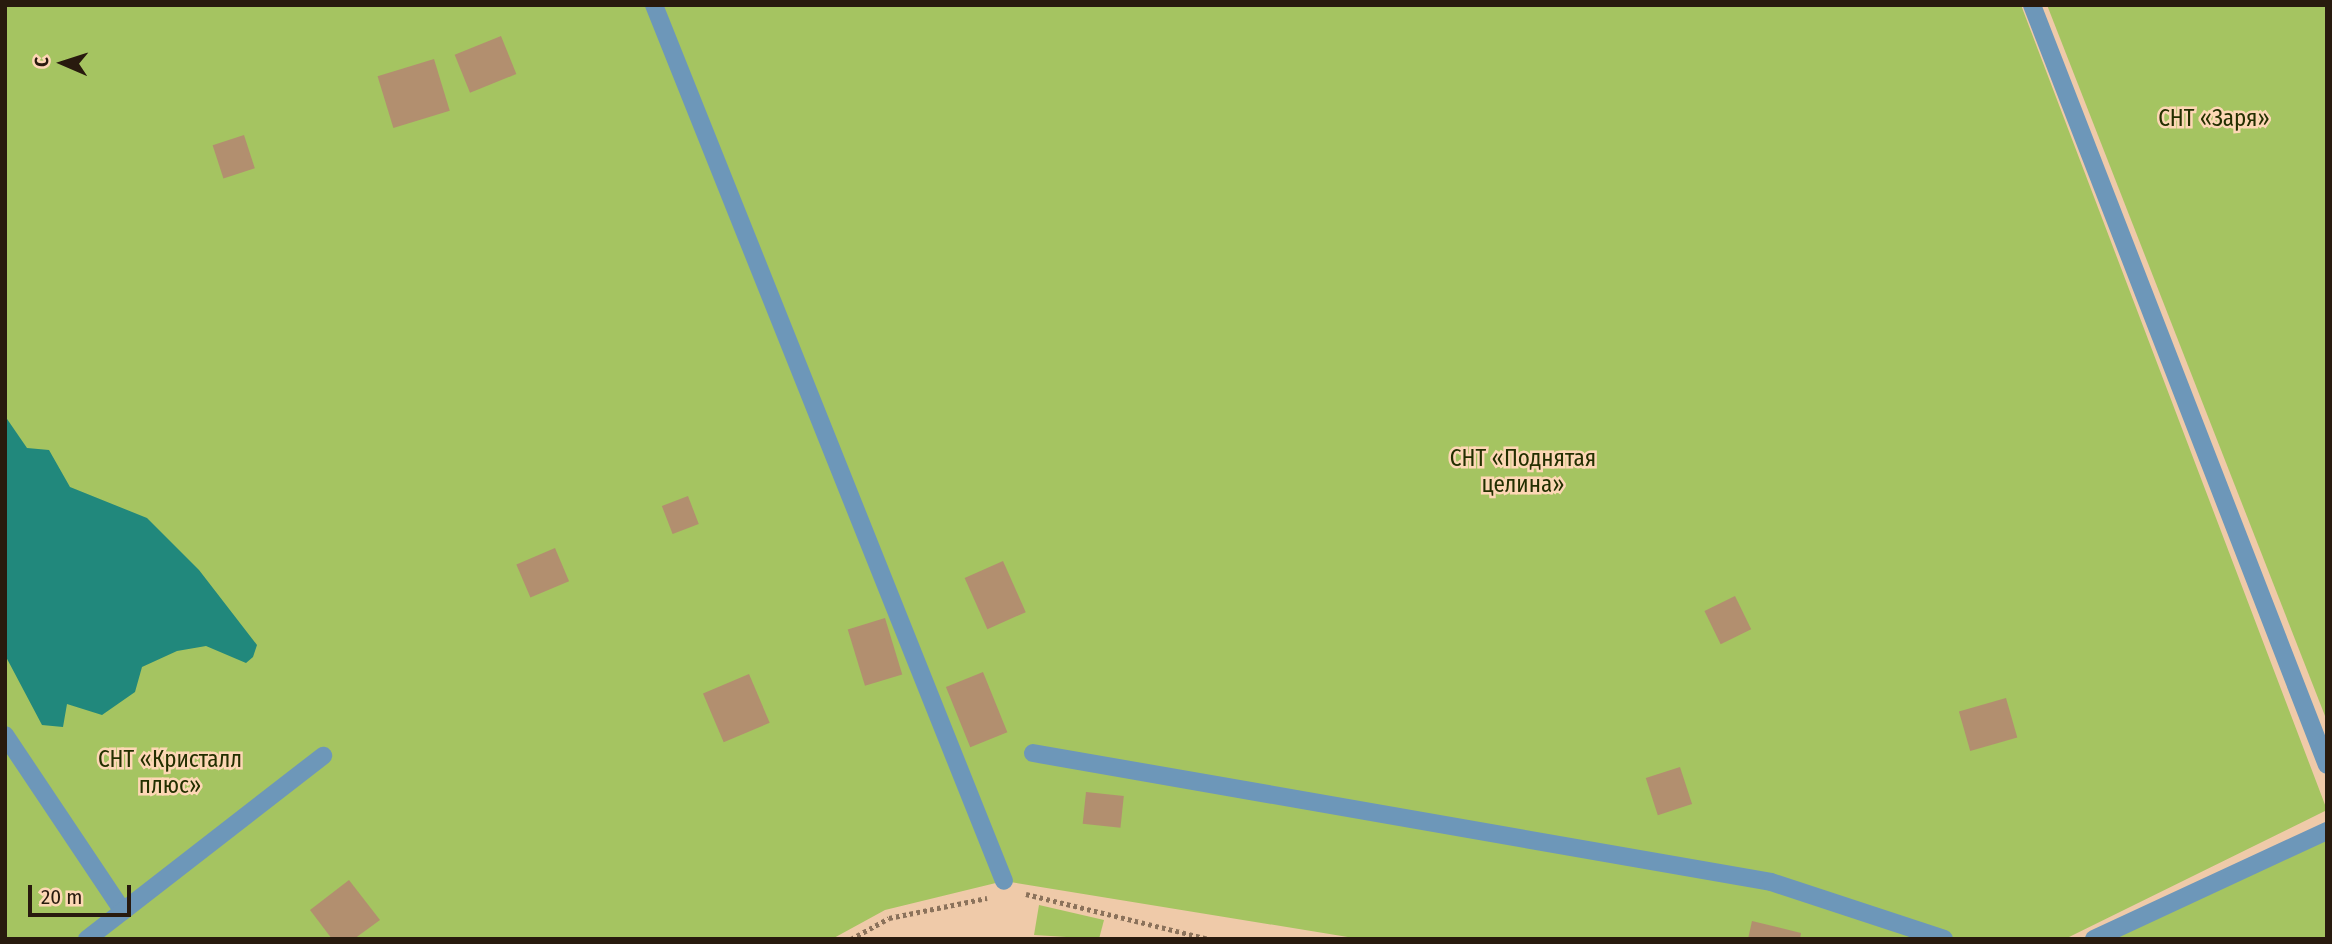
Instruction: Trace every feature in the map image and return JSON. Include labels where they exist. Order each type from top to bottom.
[{"type":"lane","points":[[654,5],[1008,889]]},
{"type":"lane","points":[[2032,5],[2327,765]]},
{"type":"lane","points":[[5,736],[123,911]]},
{"type":"lane","points":[[1033,753],[1771,882],[1944,939]]},
{"type":"lane","points":[[87,939],[323,756]]},
{"type":"lane","points":[[2094,939],[2327,831]]},
{"type":"path","points":[[851,939],[888,918],[1008,889],[1209,939]]},
{"type":"green space","name":"СНТ «Поднятая целина»","points":[[5,5],[2021,5],[2327,810],[2065,939],[1360,939],[1004,881],[885,910],[832,939],[5,939]]},
{"type":"green space","name":"СНТ «Заря»","points":[[2047,5],[2327,5],[2327,721]]},
{"type":"green space","points":[[2327,840],[2327,939],[2113,939]]},
{"type":"green space","points":[[1039,905],[1104,920],[1099,939],[1034,935]]},
{"type":"water","points":[[5,416],[27,448],[49,450],[70,487],[147,518],[199,570],[257,645],[253,657],[246,663],[206,646],[177,651],[142,667],[135,692],[102,715],[67,704],[63,727],[42,725],[5,655]]},
{"type":"building","points":[[501,36],[516,74],[470,93],[455,55]]},
{"type":"building","points":[[434,59],[450,111],[393,128],[378,76]]},
{"type":"building","points":[[244,135],[255,168],[223,178],[213,145]]},
{"type":"building","points":[[688,496],[699,524],[673,534],[662,506]]},
{"type":"building","points":[[555,548],[569,581],[530,598],[516,564]]},
{"type":"building","points":[[1003,561],[1026,612],[987,629],[965,578]]},
{"type":"building","points":[[1735,596],[1751,629],[1721,644],[1704,611]]},
{"type":"building","points":[[885,618],[902,674],[865,686],[848,629]]},
{"type":"building","points":[[983,672],[1007,732],[970,747],[946,687]]},
{"type":"building","points":[[749,674],[770,723],[724,742],[703,694]]},
{"type":"building","points":[[2006,698],[2017,737],[1970,751],[1959,712]]},
{"type":"building","points":[[1680,767],[1692,804],[1658,815],[1646,778]]},
{"type":"building","points":[[1086,792],[1124,796],[1120,828],[1083,824]]},
{"type":"building","points":[[349,880],[380,920],[354,939],[332,939],[310,910]]},
{"type":"building","points":[[1752,921],[1801,933],[1800,939],[1748,939]]},
{"type":"park label","name":"СНТ «Кристалл плюс»","points":[[170,772]]}]
